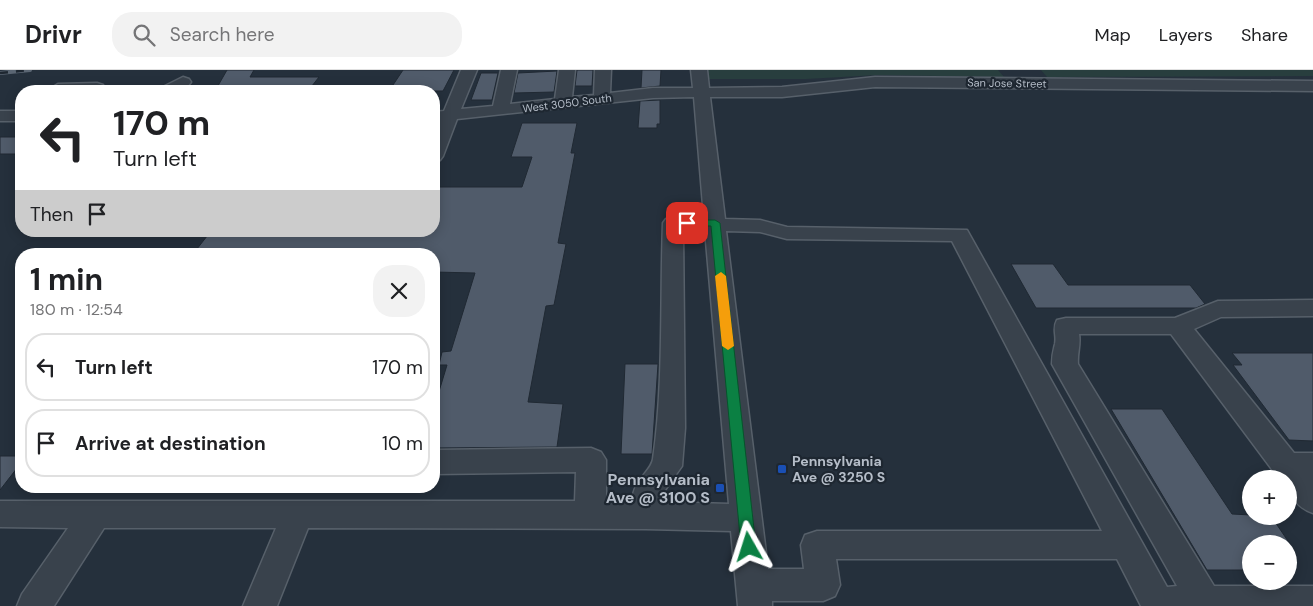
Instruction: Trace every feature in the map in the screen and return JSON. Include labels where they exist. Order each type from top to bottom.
[{"type":"street","points":[[442,116],[469,70]]},
{"type":"street","points":[[500,110],[509,70]]},
{"type":"street","points":[[563,103],[568,70]]},
{"type":"street","points":[[602,99],[603,70]]},
{"type":"street","points":[[700,81],[754,595],[824,584],[817,545],[1126,545]]},
{"type":"street","name":"West 3050 South","points":[[442,116],[654,93],[700,81]]},
{"type":"street","name":"San Jose Street","points":[[700,81],[782,92],[892,82],[1313,86]]},
{"type":"street","points":[[178,85],[183,82]]},
{"type":"street","points":[[0,116],[15,116]]},
{"type":"street","points":[[0,127],[15,127]]},
{"type":"street","points":[[646,516],[648,490],[667,466],[670,428],[673,223],[760,226],[787,234],[958,235],[1158,602],[1313,602]]},
{"type":"street","points":[[1204,602],[1065,364],[1064,350],[1068,343],[1066,326],[1178,326],[1218,310],[1313,308]]},
{"type":"street","points":[[1178,326],[1300,465],[1313,500]]},
{"type":"street","points":[[440,462],[591,460],[590,516]]},
{"type":"street","points":[[0,514],[746,518]]},
{"type":"street","points":[[34,606],[95,515]]},
{"type":"street","points":[[260,606],[297,515]]},
{"type":"green space","points":[[708,70],[998,70],[1004,77],[877,75],[806,79],[709,79]]},
{"type":"green space","points":[[1041,70],[1313,70],[1313,76],[1047,77]]},
{"type":"building","points":[[227,70],[254,70],[250,77],[319,77],[313,85],[218,85]]},
{"type":"building","points":[[403,70],[454,70],[443,91],[440,91],[440,85],[393,85]]},
{"type":"building","points":[[577,70],[593,70],[592,86],[575,86]]},
{"type":"building","points":[[642,70],[661,70],[660,86],[641,88]]},
{"type":"building","points":[[557,71],[554,92],[514,93],[518,73]]},
{"type":"building","points":[[481,73],[498,73],[492,100],[471,100]]},
{"type":"building","points":[[660,100],[660,124],[657,124],[657,128],[638,128],[640,101]]},
{"type":"building","points":[[522,123],[577,123],[571,153],[575,153],[558,243],[566,244],[554,305],[546,306],[528,402],[563,404],[557,447],[440,448],[440,388],[447,365],[440,365],[440,361],[442,352],[451,351],[475,273],[440,272],[440,248],[198,248],[206,237],[440,237],[440,187],[522,187],[532,157],[511,157]]},
{"type":"building","points":[[0,137],[15,137],[15,154],[0,154]]},
{"type":"building","points":[[1011,264],[1053,264],[1068,285],[1190,285],[1205,304],[1196,308],[1036,308]]},
{"type":"building","points":[[1232,353],[1313,353],[1313,441],[1289,440],[1233,365],[1242,365]]},
{"type":"building","points":[[625,364],[658,364],[652,454],[621,454]]},
{"type":"building","points":[[1111,409],[1162,409],[1232,514],[1242,515],[1242,525],[1277,525],[1284,535],[1242,535],[1242,570],[1207,570]]},
{"type":"building","points":[[0,456],[15,456],[15,471],[0,490]]},
{"type":"railway","points":[[0,73],[30,70]]},
{"type":"slow traffic","points":[[721,276],[728,346]]},
{"type":"place","name":"Pennsylvania Ave @ 3250 S","points":[[782,469]]},
{"type":"place","name":"Pennsylvania Ave @ 3100 S","points":[[720,488]]},
{"type":"route","points":[[687,223],[715,223],[749,547]]}]
